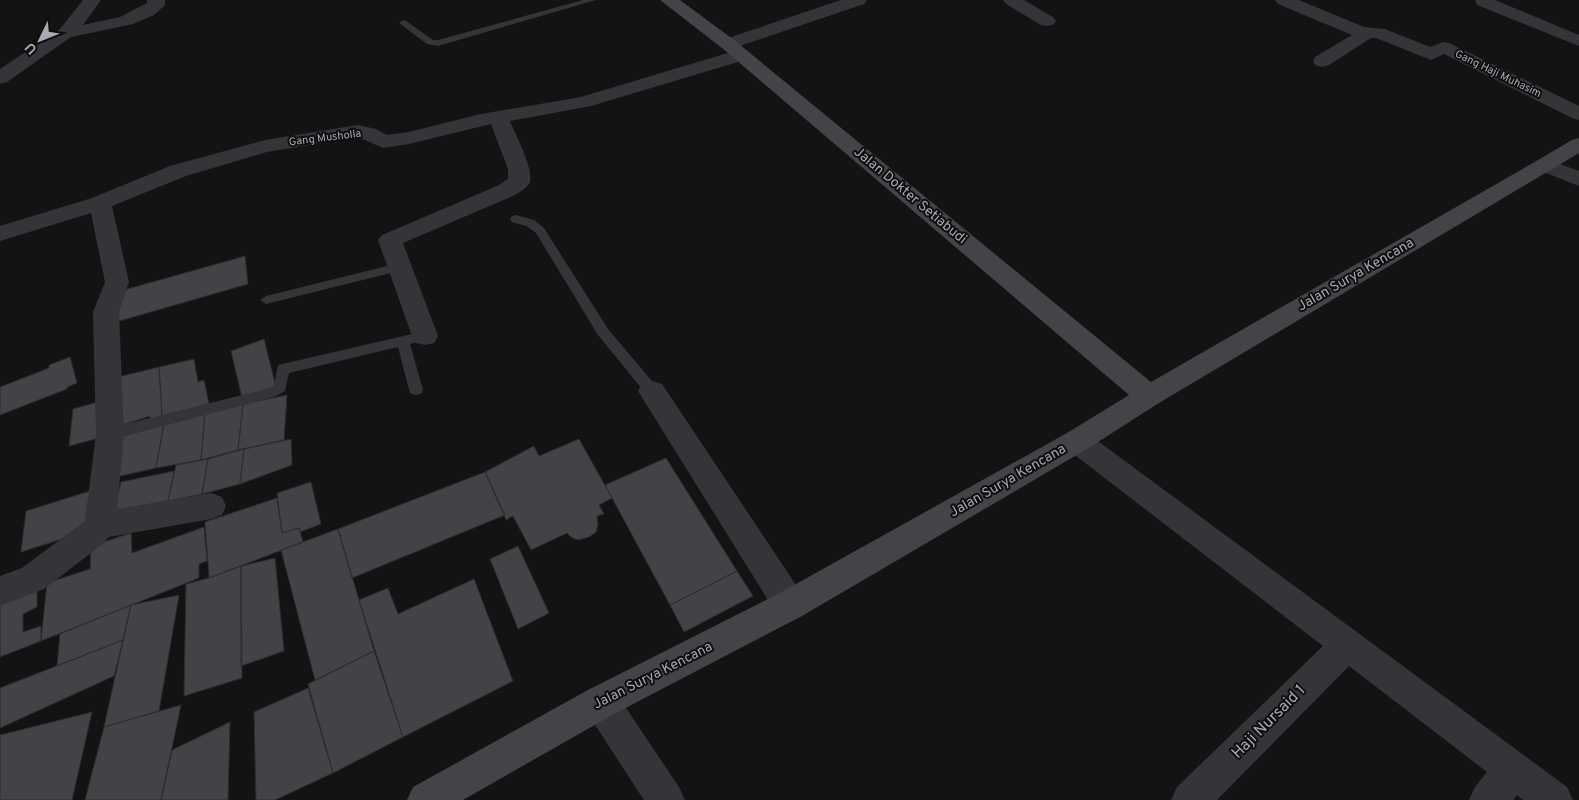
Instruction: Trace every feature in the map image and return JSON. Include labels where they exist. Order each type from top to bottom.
[{"type":"main road","name":"Jalan Dokter Setiabudi","points":[[669,0],[735,50],[1149,396]]},
{"type":"main road","name":"Jalan Surya Kencana","points":[[426,800],[601,702],[790,604],[1077,441],[1149,396],[1579,144]]},
{"type":"street","points":[[66,33],[148,13],[156,5],[156,0]]},
{"type":"street","name":"Gang Musholla","points":[[0,234],[100,203],[178,172],[265,146],[358,131],[369,133],[383,142],[390,142],[498,117],[584,102],[735,50],[858,0]]},
{"type":"street","points":[[1012,0],[1046,22]]},
{"type":"street","points":[[1292,1],[1364,35],[1322,61]]},
{"type":"street","points":[[1483,1],[1579,40]]},
{"type":"street","points":[[0,78],[66,33],[88,7],[114,22]]},
{"type":"street","name":"Gang Haji Muhasim","points":[[1360,32],[1379,33],[1431,54],[1444,47],[1579,114]]},
{"type":"street","points":[[0,56],[35,53]]},
{"type":"street","points":[[414,339],[399,267],[390,240],[505,191],[519,182],[519,169],[498,117]]},
{"type":"street","points":[[1546,165],[1579,179]]},
{"type":"street","points":[[0,592],[33,579],[93,534],[100,525],[110,434],[106,312],[116,282],[100,203]]},
{"type":"street","points":[[652,392],[790,604]]},
{"type":"street","points":[[1077,441],[1554,800]]},
{"type":"street","points":[[100,525],[211,506]]},
{"type":"street","name":"Haji Nursaid 1","points":[[1190,800],[1348,645]]},
{"type":"street","points":[[601,702],[666,800]]},
{"type":"street","points":[[1488,800],[1514,770]]},
{"type":"lane","points":[[402,23],[430,42],[438,43],[592,0]]},
{"type":"lane","points":[[516,219],[530,223],[540,231],[603,332],[652,392]]},
{"type":"lane","points":[[266,300],[399,267]]},
{"type":"lane","points":[[110,434],[274,392],[280,387],[283,369],[414,339],[411,377],[416,390]]},
{"type":"building","points":[[245,256],[248,284],[116,322],[117,292]]},
{"type":"building","points":[[264,339],[276,387],[242,398],[231,351]]},
{"type":"building","points":[[70,357],[77,383],[67,387],[67,389],[0,415],[0,387],[49,368],[49,365]]},
{"type":"building","points":[[194,359],[198,382],[204,380],[209,404],[162,416],[159,367]]},
{"type":"building","points":[[159,367],[162,416],[150,419],[150,416],[119,426],[114,378]]},
{"type":"building","points":[[287,395],[284,440],[238,450],[243,404]]},
{"type":"building","points":[[101,401],[99,438],[69,446],[73,409]]},
{"type":"building","points":[[243,404],[238,450],[201,460],[205,413]]},
{"type":"building","points":[[205,413],[201,460],[156,468],[164,423]]},
{"type":"building","points":[[164,423],[156,468],[116,477],[122,434]]},
{"type":"building","points":[[291,439],[292,465],[240,484],[244,449]]},
{"type":"building","points":[[579,439],[612,498],[599,505],[604,514],[597,516],[598,525],[596,532],[589,537],[578,540],[567,533],[531,550],[513,516],[506,520],[485,472],[534,446],[539,456]]},
{"type":"building","points":[[244,449],[240,484],[202,494],[208,459]]},
{"type":"building","points":[[666,458],[737,571],[670,605],[605,485]]},
{"type":"building","points":[[208,459],[202,494],[168,501],[176,465]]},
{"type":"building","points":[[174,471],[168,501],[113,513],[121,482]]},
{"type":"building","points":[[485,472],[505,515],[352,578],[338,529]]},
{"type":"building","points":[[311,482],[321,524],[300,532],[299,528],[282,533],[277,493]]},
{"type":"building","points":[[90,491],[84,532],[21,552],[26,511]]},
{"type":"building","points":[[277,498],[282,533],[299,528],[303,542],[209,578],[205,522]]},
{"type":"building","points":[[204,527],[207,561],[199,564],[199,578],[41,641],[47,583],[90,569],[91,546],[131,533],[132,553]]},
{"type":"building","points":[[338,529],[374,651],[315,680],[281,550]]},
{"type":"building","points":[[518,546],[549,613],[518,629],[490,559]]},
{"type":"building","points":[[275,558],[284,651],[241,666],[241,566]]},
{"type":"building","points":[[241,566],[242,678],[184,696],[186,584]]},
{"type":"building","points":[[737,571],[753,596],[684,632],[670,605]]},
{"type":"building","points":[[474,579],[513,681],[403,737],[359,600],[388,588],[398,614]]},
{"type":"building","points":[[37,584],[37,607],[23,614],[23,632],[41,626],[41,641],[0,657],[0,598]]},
{"type":"building","points":[[179,595],[159,711],[104,727],[131,605]]},
{"type":"building","points":[[131,605],[123,640],[57,666],[60,634]]},
{"type":"building","points":[[123,640],[114,676],[0,728],[0,688]]},
{"type":"building","points":[[374,651],[403,737],[333,773],[308,684]]},
{"type":"building","points":[[308,688],[333,773],[275,800],[256,800],[254,712]]},
{"type":"building","points":[[181,705],[161,800],[85,800],[104,727]]},
{"type":"building","points":[[92,712],[72,800],[0,800],[0,735]]},
{"type":"building","points":[[230,722],[228,800],[161,800],[172,750]]}]
